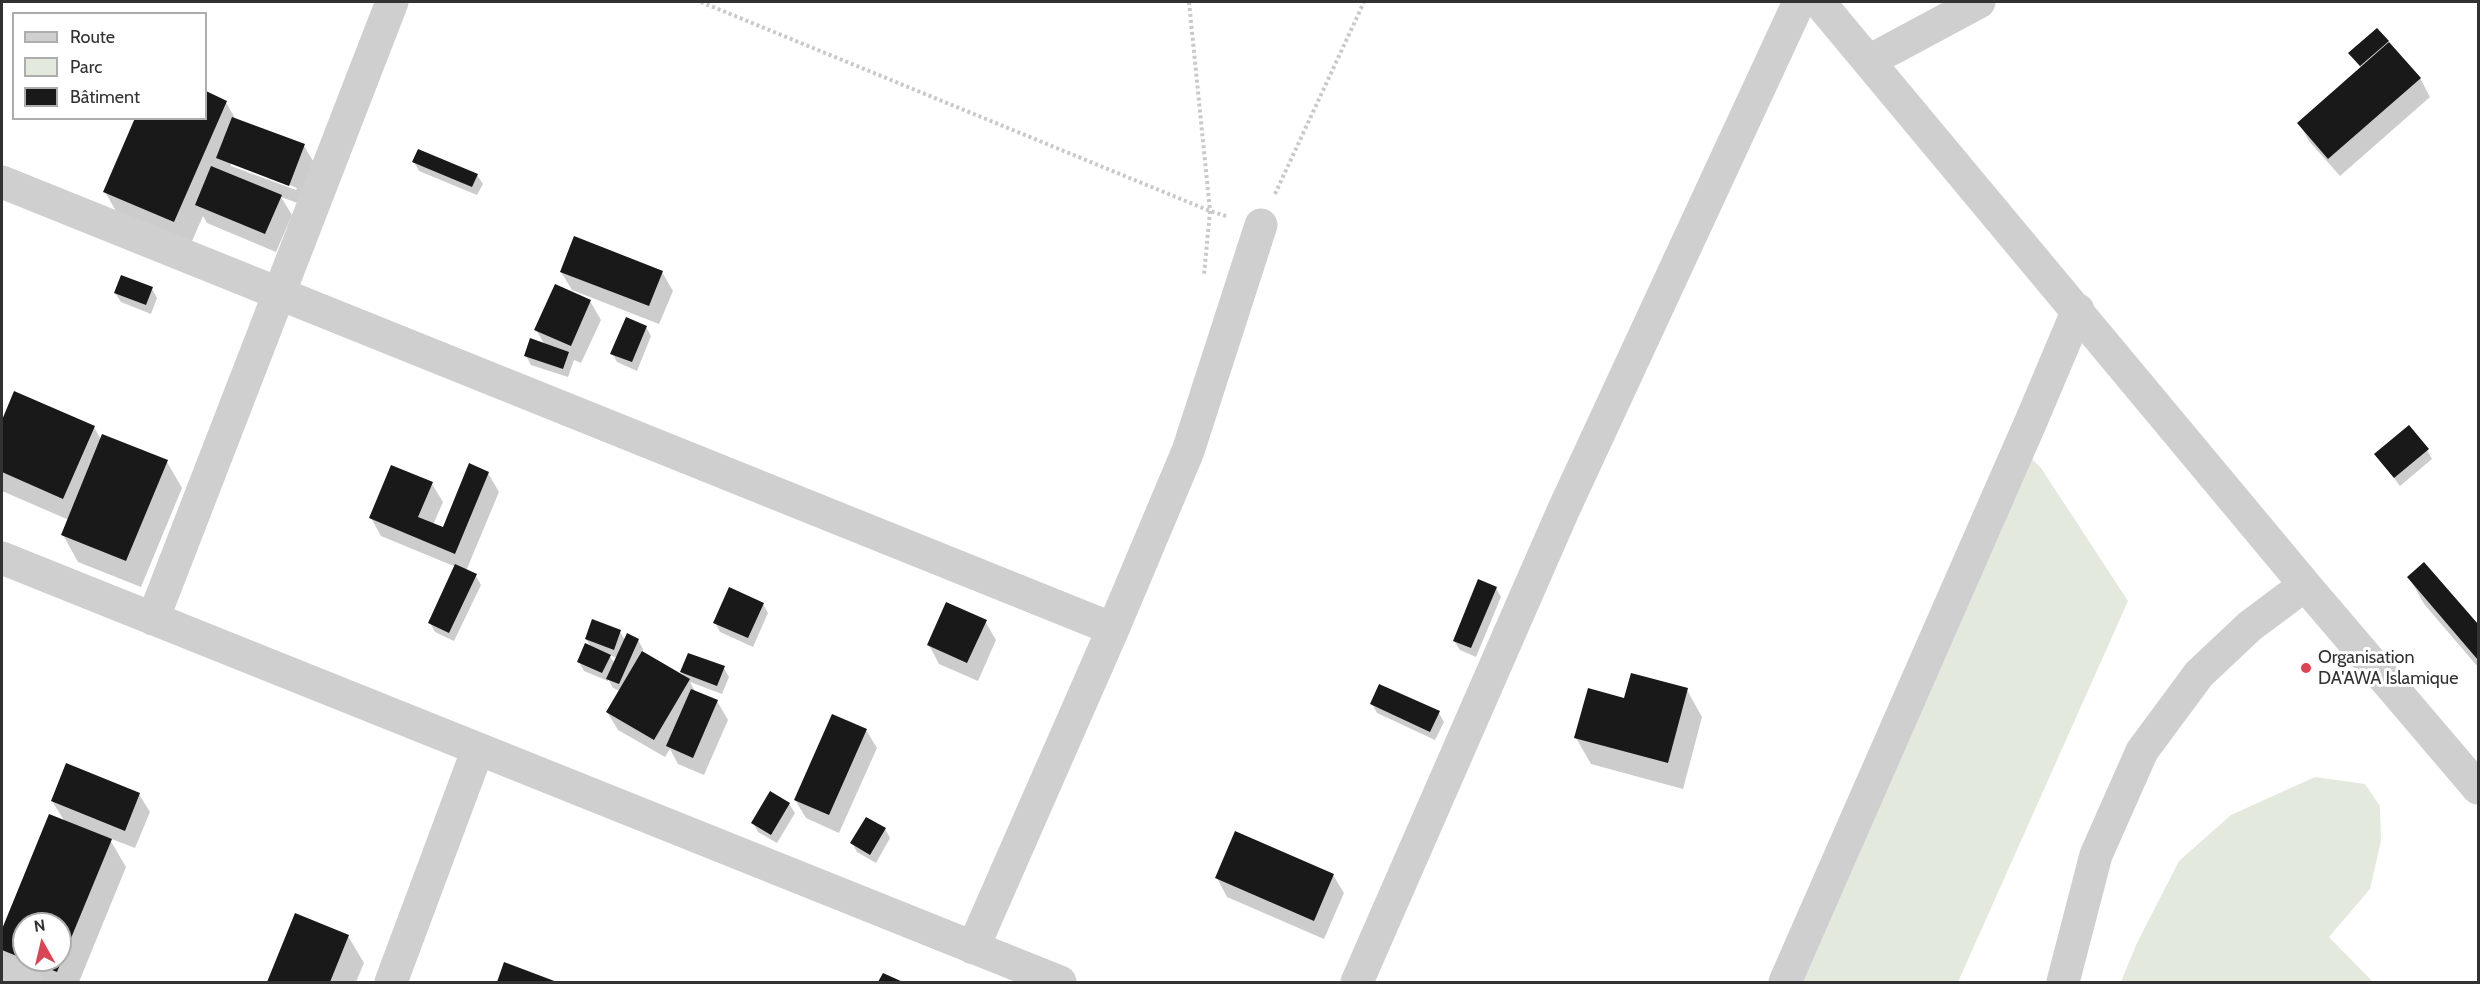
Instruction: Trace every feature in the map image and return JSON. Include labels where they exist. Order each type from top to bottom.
[{"type":"street","points":[[153,619],[392,2]]},
{"type":"street","points":[[1357,982],[1563,511],[1799,2]]},
{"type":"street","points":[[1819,2],[2305,585],[2478,788]]},
{"type":"street","points":[[1869,61],[1979,2]]},
{"type":"street","points":[[2,182],[1113,629]]},
{"type":"street","points":[[973,948],[1113,629],[1188,451],[1261,225]]},
{"type":"street","points":[[1785,982],[2028,430],[2078,310]]},
{"type":"street","points":[[2,558],[1060,982]]},
{"type":"street","points":[[2063,982],[2096,855],[2142,751],[2199,674],[2250,626],[2305,585]]},
{"type":"street","points":[[391,982],[478,749]]},
{"type":"path","points":[[701,2],[1210,211],[1261,225],[1364,2]]},
{"type":"path","points":[[1190,2],[1210,211],[1204,280]]},
{"type":"green space","points":[[2029,456],[2041,468],[2128,601],[1958,982],[1795,982]]},
{"type":"green space","points":[[2315,777],[2365,784],[2380,806],[2381,841],[2370,889],[2329,937],[2373,982],[2121,982],[2137,943],[2179,861],[2231,815]]},
{"type":"building","points":[[2377,28],[2389,41],[2360,66],[2348,53]]},
{"type":"building","points":[[2389,42],[2421,78],[2328,159],[2297,123]]},
{"type":"building","points":[[207,91],[227,101],[174,222],[103,192],[134,120],[207,120]]},
{"type":"building","points":[[232,117],[305,144],[289,186],[216,158]]},
{"type":"building","points":[[418,149],[478,174],[472,187],[412,162]]},
{"type":"building","points":[[211,166],[282,195],[265,234],[195,205]]},
{"type":"building","points":[[574,236],[663,271],[649,306],[560,272]]},
{"type":"building","points":[[121,275],[153,287],[146,305],[114,293]]},
{"type":"building","points":[[555,284],[591,300],[571,346],[534,330]]},
{"type":"building","points":[[626,317],[647,326],[632,362],[610,354]]},
{"type":"building","points":[[530,338],[569,352],[563,369],[524,356]]},
{"type":"building","points":[[14,391],[95,426],[63,499],[2,472],[2,420]]},
{"type":"building","points":[[2409,425],[2429,449],[2394,478],[2374,454]]},
{"type":"building","points":[[102,434],[168,460],[126,561],[61,535]]},
{"type":"building","points":[[469,463],[489,472],[455,554],[369,518],[391,465],[433,482],[418,517],[443,527]]},
{"type":"building","points":[[2424,562],[2478,624],[2478,660],[2407,577]]},
{"type":"building","points":[[455,564],[477,574],[449,633],[428,623]]},
{"type":"building","points":[[1478,579],[1497,587],[1471,648],[1453,641]]},
{"type":"building","points":[[729,587],[764,603],[748,638],[713,623]]},
{"type":"building","points":[[946,602],[987,620],[967,663],[927,645]]},
{"type":"building","points":[[592,619],[621,630],[614,650],[585,639]]},
{"type":"building","points":[[627,633],[639,639],[619,684],[606,679]]},
{"type":"building","points":[[585,643],[611,655],[602,673],[577,662]]},
{"type":"building","points":[[642,651],[690,679],[654,740],[606,712]]},
{"type":"building","points":[[688,653],[725,666],[717,686],[680,672]]},
{"type":"building","points":[[1631,673],[1688,688],[1668,763],[1574,738],[1588,688],[1624,698]]},
{"type":"building","points":[[1379,684],[1440,711],[1430,732],[1370,704]]},
{"type":"building","points":[[691,689],[718,700],[693,758],[666,746]]},
{"type":"building","points":[[832,714],[867,729],[829,815],[794,800]]},
{"type":"building","points":[[66,763],[140,793],[125,831],[51,801]]},
{"type":"building","points":[[770,791],[790,803],[771,835],[751,823]]},
{"type":"building","points":[[49,814],[112,839],[72,936],[72,912],[12,912],[12,954],[2,950],[2,929]]},
{"type":"building","points":[[866,817],[886,828],[870,855],[850,843]]},
{"type":"building","points":[[1235,831],[1334,874],[1314,921],[1215,878]]},
{"type":"building","points":[[295,913],[349,935],[330,982],[267,982]]},
{"type":"building","points":[[504,962],[557,982],[497,982]]},
{"type":"building","points":[[883,973],[903,982],[878,982]]},
{"type":"place","name":"Organisation DA'AWA Islamique","points":[[2306,668]]}]
